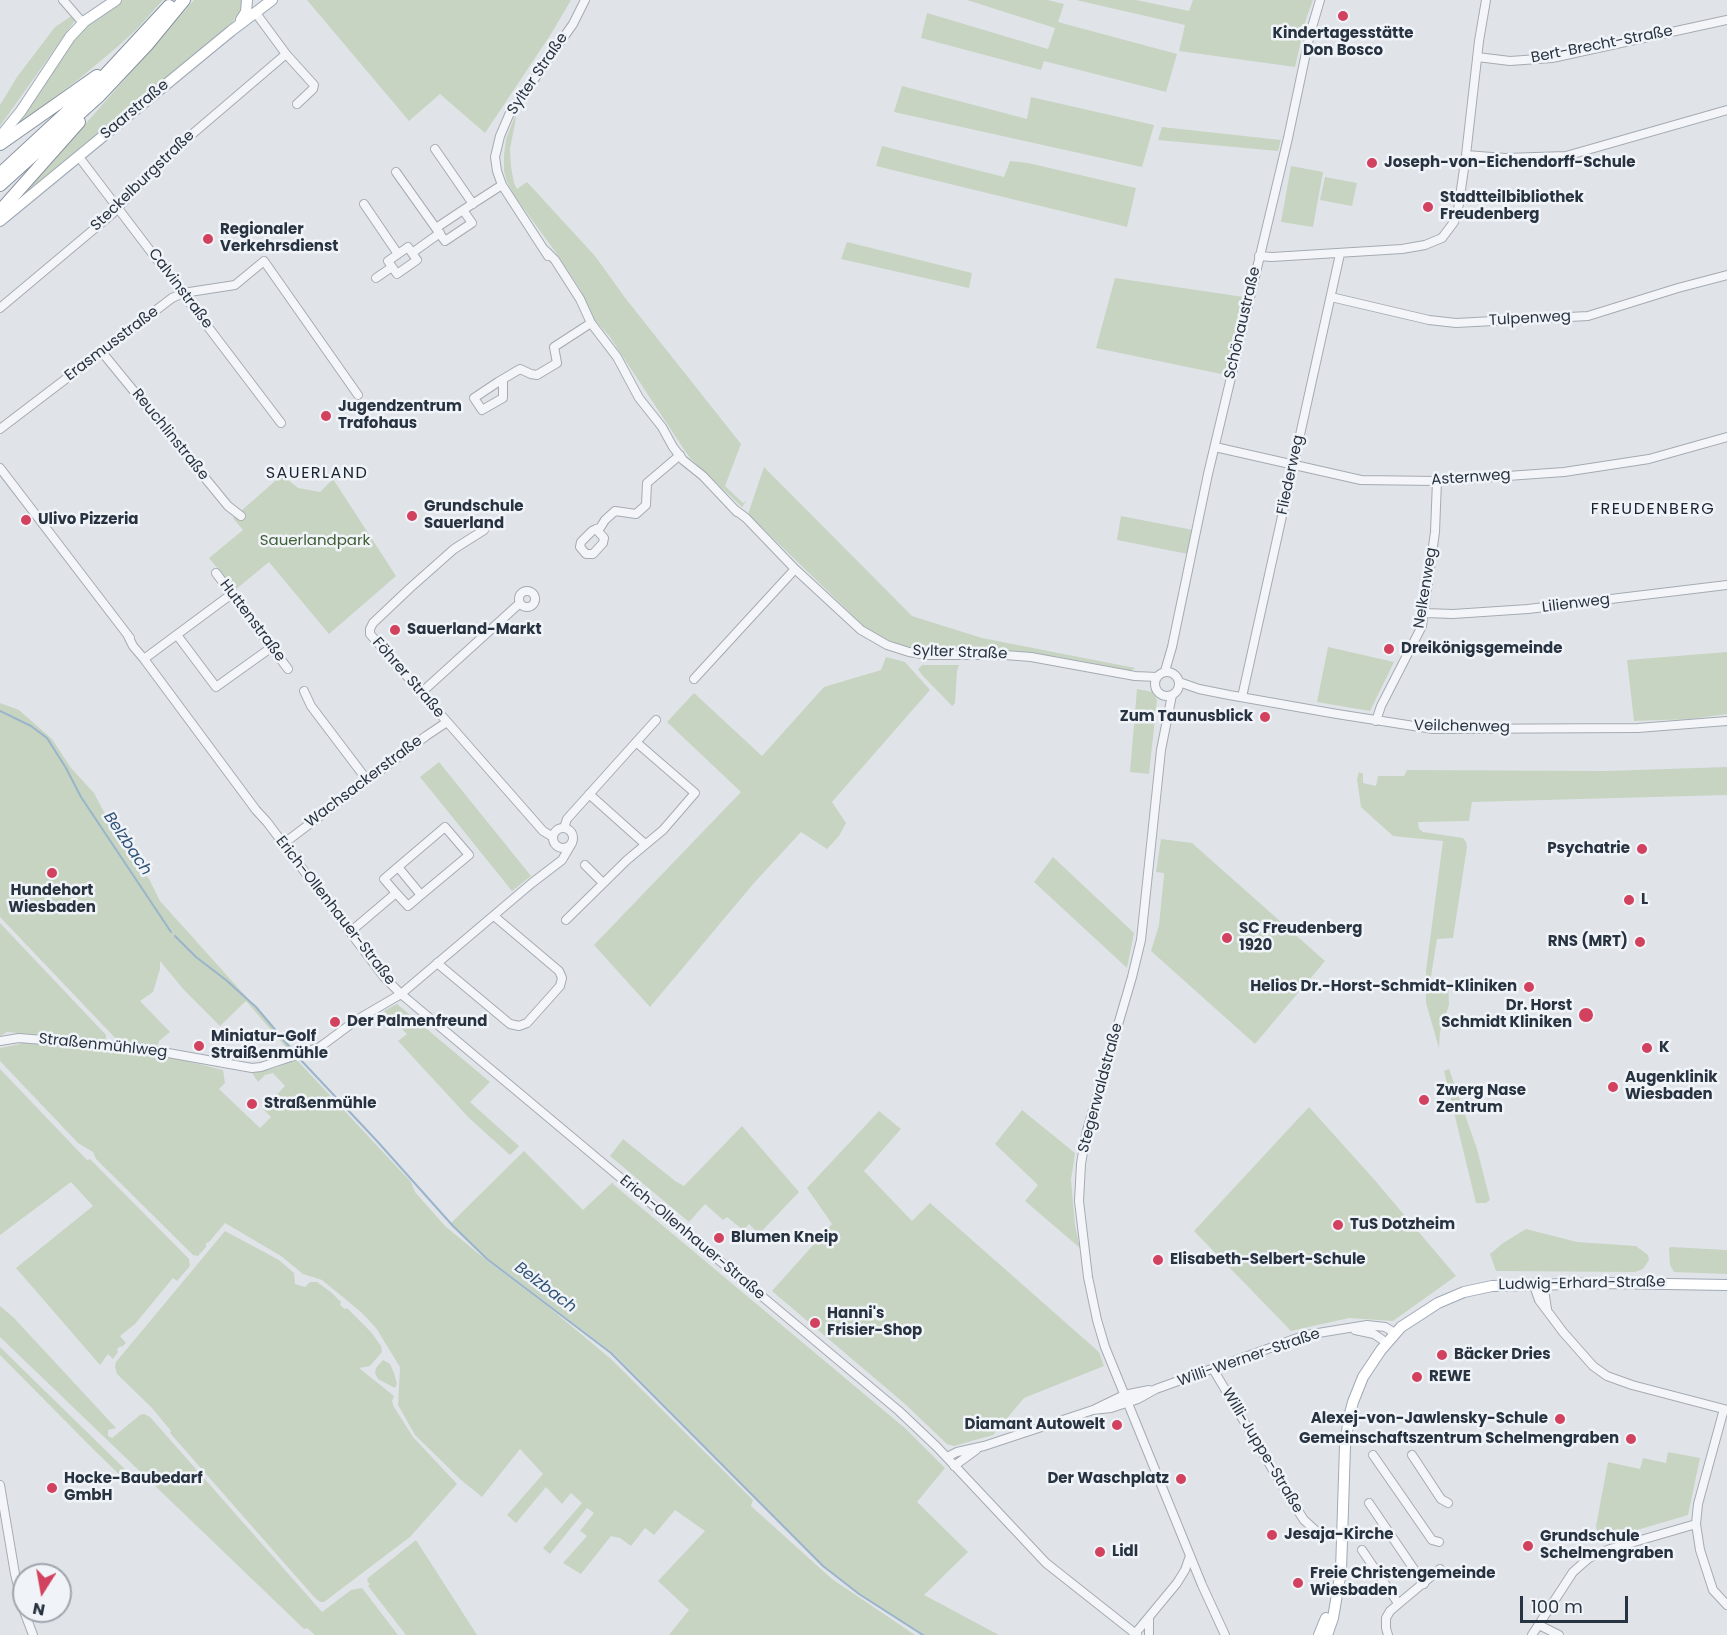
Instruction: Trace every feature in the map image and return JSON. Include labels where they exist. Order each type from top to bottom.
[{"type":"highway","points":[[0,174],[123,58],[174,0]]},
{"type":"highway","points":[[0,185],[100,95],[147,45],[184,0]]},
{"type":"highway","points":[[0,144],[123,58]]},
{"type":"highway","points":[[0,211],[74,129],[100,95]]},
{"type":"main road","points":[[0,137],[21,111],[60,50],[83,23],[116,0]]},
{"type":"main road","points":[[248,0],[255,12]]},
{"type":"main road","points":[[231,31],[243,18],[248,0]]},
{"type":"main road","name":"Saarstraße","points":[[0,221],[272,0]]},
{"type":"main road","name":"Ludwig-Erhard-Straße","points":[[1328,1635],[1338,1590],[1343,1534],[1346,1431],[1353,1402],[1363,1377],[1395,1333],[1425,1310],[1464,1292],[1492,1286],[1538,1283],[1727,1285]]},
{"type":"main road","name":"Ludwig-Erhard-Straße","points":[[1319,1635],[1338,1590]]},
{"type":"street","points":[[63,0],[83,23]]},
{"type":"street","name":"Sylter Straße","points":[[585,0],[573,24],[509,115],[497,150],[500,180],[546,251],[555,260],[580,299],[591,323],[617,357],[680,455],[734,509],[743,514],[795,569],[873,639],[897,649],[928,655],[1031,657],[1135,676],[1162,676]]},
{"type":"street","name":"Schönaustraße","points":[[1162,676],[1172,647],[1258,256],[1320,0]]},
{"type":"street","points":[[1258,256],[1340,254],[1425,245],[1442,238],[1454,222],[1458,210],[1486,0]]},
{"type":"street","points":[[255,12],[314,87],[297,104]]},
{"type":"street","name":"Bert-Brecht-Straße","points":[[1477,57],[1510,61],[1552,57],[1727,20]]},
{"type":"street","name":"Steckelburgstraße","points":[[0,308],[118,207],[183,142],[286,54]]},
{"type":"street","points":[[1466,155],[1505,158],[1566,156],[1727,110]]},
{"type":"street","points":[[435,149],[473,204]]},
{"type":"street","name":"Calvinstraße","points":[[79,157],[281,423]]},
{"type":"street","points":[[396,172],[445,241],[472,223],[463,210]]},
{"type":"street","points":[[412,253],[500,180]]},
{"type":"street","points":[[364,204],[398,254]]},
{"type":"street","points":[[408,247],[412,253],[417,260],[397,274],[388,261],[408,247]]},
{"type":"street","name":"Fliederweg","points":[[1242,697],[1340,254]]},
{"type":"street","name":"Erasmusstraße","points":[[0,429],[172,298],[183,293],[232,286],[264,261],[358,395]]},
{"type":"street","points":[[376,278],[392,267]]},
{"type":"street","name":"Tulpenweg","points":[[1331,297],[1429,320],[1456,323],[1588,316],[1727,275]]},
{"type":"street","points":[[502,380],[520,369],[537,375],[557,363],[555,347],[591,323]]},
{"type":"street","name":"Reuchlinstraße","points":[[101,351],[228,506],[241,516]]},
{"type":"street","name":"Asternweg","points":[[1215,447],[1361,480],[1437,481],[1564,471],[1649,459],[1727,437]]},
{"type":"street","points":[[596,530],[615,511],[636,514],[646,505],[647,483],[680,455]]},
{"type":"street","name":"Erich-Ollenhauer-Straße","points":[[0,468],[136,644],[142,656],[251,802],[259,808],[283,844],[384,977],[401,994],[899,1411],[947,1457],[1046,1563],[1135,1635]]},
{"type":"street","name":"Nelkenweg","points":[[1376,721],[1381,706],[1416,641],[1425,613],[1435,532],[1437,481]]},
{"type":"street","name":"Föhrer Straße","points":[[483,530],[454,549],[381,616],[370,629],[370,634],[543,831],[552,837],[558,847]]},
{"type":"street","points":[[694,679],[795,569]]},
{"type":"street","name":"Huttenstraße","points":[[216,573],[288,669]]},
{"type":"street","name":"Lilienweg","points":[[1425,613],[1453,614],[1518,610],[1727,585]]},
{"type":"street","points":[[142,656],[177,635],[233,593]]},
{"type":"street","points":[[422,692],[520,603]]},
{"type":"street","points":[[177,635],[216,687],[272,647]]},
{"type":"street","points":[[1162,676],[1157,691],[1173,690]]},
{"type":"street","points":[[1162,676],[1173,690]]},
{"type":"street","name":"Veilchenweg","points":[[1173,690],[1199,689],[1433,729],[1638,728],[1727,721]]},
{"type":"street","name":"Stegerwaldstraße","points":[[1173,690],[1163,734],[1141,940],[1086,1134],[1079,1185],[1082,1234],[1097,1320],[1125,1399],[1225,1635]]},
{"type":"street","points":[[304,691],[311,706],[367,780]]},
{"type":"street","points":[[564,828],[567,819],[656,720]]},
{"type":"street","name":"Wachsackerstraße","points":[[283,844],[447,722]]},
{"type":"street","points":[[566,920],[645,844],[663,830],[695,793],[636,742]]},
{"type":"street","points":[[589,794],[645,844]]},
{"type":"street","points":[[445,827],[469,855],[408,906],[396,893],[384,879],[445,827]]},
{"type":"street","points":[[401,994],[565,857],[572,843],[572,834],[564,828],[558,829],[552,837]]},
{"type":"street","points":[[555,865],[559,855],[558,847],[567,848],[572,843]]},
{"type":"street","points":[[585,865],[603,883]]},
{"type":"street","points":[[398,867],[421,895]]},
{"type":"street","points":[[350,932],[396,893]]},
{"type":"street","points":[[437,963],[510,1024],[519,1026],[527,1023],[560,986],[562,978],[559,971],[494,916]]},
{"type":"street","name":"Straßenmühlweg","points":[[0,1041],[19,1038],[141,1048],[252,1068],[261,1067],[328,1043],[355,1021],[401,994]]},
{"type":"street","points":[[1538,1283],[1548,1311],[1586,1358],[1607,1376],[1725,1410],[1698,1504],[1696,1524],[1700,1550],[1713,1590],[1727,1605]]},
{"type":"street","name":"Willi-Werner-Straße","points":[[947,1457],[1093,1410],[1111,1408],[1125,1399],[1306,1335],[1359,1326],[1385,1327],[1395,1333]]},
{"type":"street","name":"Willi-Werner-Straße","points":[[1342,1329],[1374,1334],[1387,1343]]},
{"type":"street","name":"Willi-Juppe-Straße","points":[[1213,1369],[1292,1502],[1304,1520],[1315,1530]]},
{"type":"street","name":"Willi-Werner-Straße","points":[[954,1466],[984,1446]]},
{"type":"street","points":[[1373,1455],[1432,1540],[1439,1542]]},
{"type":"street","points":[[1412,1455],[1441,1499],[1448,1503]]},
{"type":"street","points":[[0,1485],[13,1563]]},
{"type":"street","points":[[1369,1503],[1424,1584]]},
{"type":"street","points":[[1532,1635],[1573,1572],[1589,1558],[1610,1549],[1696,1524]]},
{"type":"street","points":[[1362,1550],[1398,1603]]},
{"type":"street","points":[[1135,1635],[1183,1575],[1190,1556]]},
{"type":"street","points":[[1388,1635],[1386,1618],[1398,1603],[1440,1569]]},
{"type":"street","points":[[1177,1583],[1191,1580],[1202,1585]]},
{"type":"street","points":[[1149,1635],[1150,1617]]},
{"type":"street","points":[[1539,1624],[1559,1635]]},
{"type":"green space","points":[[123,0],[163,0],[116,48],[13,128],[67,47],[98,15]]},
{"type":"green space","points":[[194,0],[241,0],[241,10],[232,23],[18,201]]},
{"type":"green space","points":[[307,0],[571,0],[485,133],[440,94],[409,121]]},
{"type":"green space","points":[[967,0],[1048,0],[1064,4],[1058,22],[1177,54],[1166,92],[1044,61],[1041,70],[921,38],[927,13],[1048,49],[1055,28]]},
{"type":"green space","points":[[1076,0],[1136,0],[1189,11],[1193,0],[1313,0],[1306,19],[1295,67],[1179,51],[1185,25]]},
{"type":"green space","points":[[73,15],[76,19],[0,126],[0,105],[17,77],[55,27]]},
{"type":"green space","points":[[902,86],[1027,119],[1031,97],[1154,125],[1142,167],[894,112]]},
{"type":"green space","points":[[515,116],[510,149],[511,167],[517,189],[527,182],[595,256],[626,299],[741,444],[725,486],[743,503],[747,500],[742,507],[691,459],[610,337],[594,319],[580,289],[557,254],[516,198],[504,171],[506,139]]},
{"type":"green space","points":[[1162,127],[1281,140],[1278,151],[1158,140]]},
{"type":"green space","points":[[882,146],[1004,177],[1010,161],[1028,163],[1136,188],[1127,227],[876,166]]},
{"type":"green space","points":[[1291,166],[1323,172],[1313,227],[1281,222]]},
{"type":"green space","points":[[1325,177],[1357,183],[1352,206],[1320,200]]},
{"type":"green space","points":[[847,242],[972,273],[969,288],[841,259]]},
{"type":"green space","points":[[1115,278],[1244,297],[1226,375],[1096,348]]},
{"type":"green space","points":[[764,467],[912,616],[982,638],[1135,668],[1127,670],[1060,657],[1012,651],[930,651],[902,646],[871,633],[748,514]]},
{"type":"green space","name":"Sauerlandpark","points":[[282,475],[298,488],[320,492],[333,479],[396,576],[329,634],[269,562],[235,590],[209,558],[243,530],[233,518]]},
{"type":"green space","points":[[1121,516],[1193,530],[1188,554],[1117,540]]},
{"type":"green space","points":[[1328,647],[1394,662],[1370,711],[1317,702]]},
{"type":"green space","points":[[1727,652],[1727,714],[1691,719],[1634,721],[1627,660]]},
{"type":"green space","points":[[886,657],[905,662],[930,690],[832,802],[846,823],[839,836],[827,849],[801,832],[754,883],[650,1007],[594,945],[741,792],[667,722],[694,693],[762,756],[824,687],[881,670]]},
{"type":"green space","points":[[922,665],[959,665],[955,703],[952,706],[922,675],[918,669]]},
{"type":"green space","points":[[1137,689],[1153,692],[1157,700],[1149,774],[1130,772]]},
{"type":"green space","points":[[0,703],[19,710],[52,739],[71,768],[94,793],[115,833],[149,879],[160,901],[295,1051],[290,1052],[246,1001],[220,1026],[184,990],[160,961],[153,992],[140,1001],[170,1032],[159,1041],[158,1045],[120,1043],[0,917]]},
{"type":"green space","points":[[439,762],[531,876],[512,891],[420,777]]},
{"type":"green space","points":[[1727,767],[1727,795],[1472,802],[1469,821],[1418,822],[1419,829],[1423,832],[1463,838],[1467,847],[1453,938],[1437,939],[1430,983],[1448,982],[1449,1005],[1440,1032],[1439,1048],[1426,1003],[1426,970],[1443,841],[1393,836],[1361,807],[1357,779],[1359,772],[1363,774],[1363,783],[1376,786],[1378,776],[1404,776],[1407,770],[1606,771]]},
{"type":"green space","name":"SC Freudenberg 1920","points":[[1161,839],[1192,843],[1325,961],[1255,1044],[1151,951],[1159,925],[1164,875],[1164,873],[1156,872]]},
{"type":"green space","points":[[1053,857],[1134,933],[1127,968],[1034,882]]},
{"type":"green space","points":[[0,923],[106,1035],[106,1041],[7,1032],[0,1036]]},
{"type":"green space","points":[[397,1004],[490,1082],[470,1102],[519,1146],[510,1155],[469,1118],[398,1041],[407,1034],[384,1011]]},
{"type":"green space","points":[[21,1042],[154,1053],[223,1070],[225,1083],[219,1089],[260,1128],[271,1117],[263,1109],[285,1086],[273,1073],[265,1075],[258,1082],[252,1073],[276,1068],[296,1059],[411,1182],[415,1192],[445,1226],[611,1359],[753,1500],[751,1506],[832,1579],[915,1635],[669,1635],[689,1610],[658,1581],[705,1531],[675,1510],[654,1535],[645,1528],[631,1546],[620,1538],[611,1536],[581,1574],[563,1563],[587,1536],[580,1531],[594,1513],[587,1508],[550,1554],[543,1548],[582,1503],[571,1493],[562,1504],[546,1487],[516,1523],[507,1515],[543,1474],[520,1449],[482,1497],[461,1480],[415,1435],[398,1405],[400,1367],[376,1328],[361,1312],[322,1280],[303,1274],[281,1256],[225,1223],[206,1243],[206,1247],[198,1256],[193,1255],[96,1159],[93,1152],[78,1143],[0,1061],[0,1048]]},
{"type":"green space","points":[[0,1069],[87,1160],[90,1159],[189,1259],[190,1266],[177,1281],[173,1278],[135,1324],[120,1336],[126,1343],[117,1349],[118,1352],[113,1359],[108,1354],[100,1365],[16,1268],[93,1206],[71,1182],[0,1235]]},
{"type":"green space","points":[[1449,1069],[1477,1149],[1490,1200],[1486,1203],[1476,1203],[1444,1071]]},
{"type":"green space","points":[[1309,1107],[1456,1276],[1393,1321],[1349,1318],[1291,1331],[1194,1231]]},
{"type":"green space","points":[[1022,1110],[1075,1153],[1071,1180],[1075,1225],[1080,1248],[1025,1201],[1038,1185],[995,1144]]},
{"type":"green space","points":[[879,1111],[901,1129],[864,1171],[912,1221],[930,1203],[1099,1352],[1104,1366],[1024,1398],[993,1435],[954,1446],[947,1444],[905,1404],[772,1291],[832,1224],[807,1188]]},
{"type":"green space","points":[[742,1126],[799,1192],[759,1234],[749,1224],[743,1230],[727,1217],[723,1220],[705,1204],[689,1222],[610,1156],[623,1139],[684,1186]]},
{"type":"green space","points":[[524,1151],[583,1210],[613,1182],[906,1429],[945,1468],[917,1502],[968,1552],[924,1595],[999,1635],[924,1635],[859,1594],[823,1565],[614,1354],[487,1258],[450,1224]]},
{"type":"green space","points":[[1526,1229],[1577,1242],[1636,1246],[1648,1255],[1649,1260],[1643,1269],[1635,1272],[1496,1271],[1490,1254]]},
{"type":"green space","points":[[225,1231],[279,1260],[294,1273],[295,1284],[305,1287],[310,1282],[317,1282],[332,1293],[341,1302],[340,1305],[347,1308],[371,1332],[381,1346],[382,1352],[370,1366],[359,1368],[394,1396],[392,1401],[394,1407],[413,1437],[457,1484],[410,1537],[324,1602],[315,1598],[170,1433],[171,1431],[152,1408],[117,1374],[115,1367],[116,1362]]},
{"type":"green space","points":[[1669,1248],[1727,1250],[1727,1274],[1674,1272],[1670,1265]]},
{"type":"green space","points":[[0,1306],[14,1318],[116,1428],[108,1430],[108,1436],[112,1438],[140,1415],[150,1417],[322,1612],[351,1590],[362,1588],[398,1635],[315,1635],[307,1628],[304,1629],[0,1337]]},
{"type":"green space","points":[[0,1347],[135,1479],[129,1484],[90,1446],[0,1355]]},
{"type":"green space","points":[[383,1360],[390,1364],[394,1373],[397,1384],[395,1388],[378,1379],[375,1373]]},
{"type":"green space","points":[[1668,1452],[1700,1458],[1688,1515],[1600,1541],[1596,1526],[1608,1462],[1640,1469],[1643,1458],[1666,1463]]},
{"type":"green space","points":[[416,1540],[477,1635],[406,1635],[368,1586],[370,1584],[367,1581],[368,1578]]},
{"type":"waterway","name":"Belzbach","points":[[0,711],[31,726],[47,738],[81,797],[171,932]]},
{"type":"waterway","name":"Belzbach","points":[[175,936],[196,957],[256,1007],[294,1052]]},
{"type":"waterway","name":"Belzbach","points":[[298,1057],[453,1226],[487,1259],[611,1353],[823,1566],[859,1594],[923,1635]]},
{"type":"place","name":"Kindertagesstätte Don Bosco","points":[[1343,16]]},
{"type":"place","name":"Joseph-von-Eichendorff-Schule","points":[[1372,163]]},
{"type":"place","name":"Stadtteilbibliothek Freudenberg","points":[[1428,207]]},
{"type":"place","name":"Regionaler Verkehrsdienst","points":[[208,239]]},
{"type":"place","name":"Jugendzentrum Trafohaus","points":[[326,416]]},
{"type":"place","name":"Grundschule Sauerland","points":[[412,516]]},
{"type":"place","name":"Ulivo Pizzeria","points":[[26,520]]},
{"type":"place","name":"Sauerland-Markt","points":[[395,630]]},
{"type":"place","name":"Dreikönigsgemeinde","points":[[1389,649]]},
{"type":"place","name":"Zum Taunusblick","points":[[1265,717]]},
{"type":"place","name":"Psychatrie","points":[[1642,849]]},
{"type":"place","name":"Hundehort Wiesbaden","points":[[52,873]]},
{"type":"place","name":"L","points":[[1629,900]]},
{"type":"place","name":"SC Freudenberg 1920","points":[[1227,938]]},
{"type":"place","name":"RNS (MRT)","points":[[1640,942]]},
{"type":"place","name":"Helios Dr.-Horst-Schmidt-Kliniken","points":[[1529,987]]},
{"type":"place","name":"Dr. Horst Schmidt Kliniken","points":[[1586,1015]]},
{"type":"place","name":"Der Palmenfreund","points":[[335,1022]]},
{"type":"place","name":"Miniatur-Golf Straißenmühle","points":[[199,1046]]},
{"type":"place","name":"K","points":[[1647,1048]]},
{"type":"place","name":"Augenklinik Wiesbaden","points":[[1613,1087]]},
{"type":"place","name":"Zwerg Nase Zentrum","points":[[1424,1100]]},
{"type":"place","name":"Straßenmühle","points":[[252,1104]]},
{"type":"place","name":"TuS Dotzheim","points":[[1338,1225]]},
{"type":"place","name":"Blumen Kneip","points":[[719,1238]]},
{"type":"place","name":"Elisabeth-Selbert-Schule","points":[[1158,1260]]},
{"type":"place","name":"Hanni's Frisier-Shop","points":[[815,1323]]},
{"type":"place","name":"Bäcker Dries","points":[[1442,1355]]},
{"type":"place","name":"REWE","points":[[1417,1377]]},
{"type":"place","name":"Alexej-von-Jawlensky-Schule","points":[[1560,1419]]},
{"type":"place","name":"Diamant Autowelt","points":[[1117,1425]]},
{"type":"place","name":"Gemeinschaftszentrum Schelmengraben","points":[[1631,1439]]},
{"type":"place","name":"Der Waschplatz","points":[[1181,1479]]},
{"type":"place","name":"Hocke-Baubedarf GmbH","points":[[52,1488]]},
{"type":"place","name":"Jesaja-Kirche","points":[[1272,1535]]},
{"type":"place","name":"Grundschule Schelmengraben","points":[[1528,1546]]},
{"type":"place","name":"Lidl","points":[[1100,1552]]},
{"type":"place","name":"Freie Christengemeinde Wiesbaden","points":[[1298,1583]]},
{"type":"district","name":"SAUERLAND","points":[[317,474]]},
{"type":"district","name":"FREUDENBERG","points":[[1653,510]]}]
